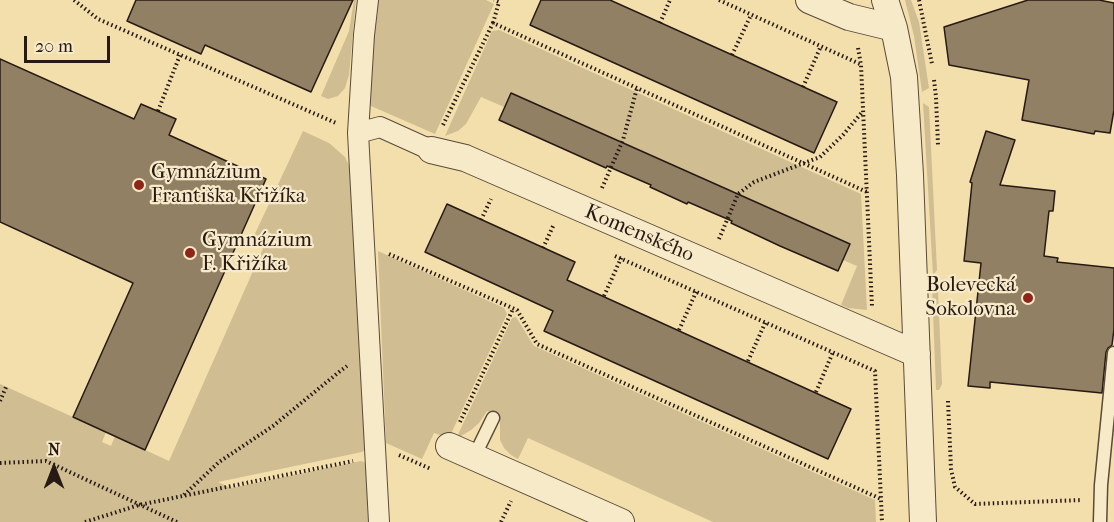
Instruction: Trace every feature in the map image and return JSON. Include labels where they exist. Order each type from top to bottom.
[{"type":"street","points":[[368,0],[358,133],[378,522]]},
{"type":"street","points":[[809,0],[849,17],[894,28]]},
{"type":"street","points":[[885,0],[894,28],[905,88],[923,522]]},
{"type":"street","name":"Komenského","points":[[358,133],[380,127],[431,150],[465,158],[917,354]]},
{"type":"street","points":[[450,446],[621,522]]},
{"type":"lane","points":[[1100,522],[1101,485],[1114,353]]},
{"type":"lane","points":[[474,457],[493,418]]},
{"type":"path","points":[[74,0],[98,19],[358,133]]},
{"type":"path","points":[[431,150],[493,23],[499,2],[494,0]]},
{"type":"path","points":[[660,23],[670,0]]},
{"type":"path","points":[[719,0],[861,64],[874,336]]},
{"type":"path","points":[[919,0],[932,67]]},
{"type":"path","points":[[732,55],[751,15]]},
{"type":"path","points":[[493,23],[867,192]]},
{"type":"path","points":[[803,87],[821,46]]},
{"type":"path","points":[[158,111],[180,55]]},
{"type":"path","points":[[933,77],[938,154]]},
{"type":"path","points":[[611,168],[623,140],[637,88]]},
{"type":"path","points":[[727,221],[738,194],[754,182],[820,158],[863,111]]},
{"type":"path","points":[[481,196],[490,200]]},
{"type":"path","points":[[552,228],[562,232]]},
{"type":"path","points":[[603,296],[633,231]]},
{"type":"path","points":[[364,242],[517,310],[537,344],[881,499]]},
{"type":"path","points":[[611,254],[875,370],[882,522]]},
{"type":"path","points":[[748,362],[777,294]]},
{"type":"path","points":[[86,522],[139,505],[375,456],[389,450],[438,472],[513,309]]},
{"type":"path","points":[[816,392],[845,323]]},
{"type":"path","points":[[184,496],[219,462],[273,426],[339,372],[370,352]]},
{"type":"path","points":[[0,401],[6,387]]},
{"type":"path","points":[[948,398],[951,469],[955,487],[975,504],[1082,500]]},
{"type":"path","points":[[0,463],[46,460],[177,522]]},
{"type":"shaded area","points":[[354,0],[356,0],[349,75],[345,88],[338,96],[328,99],[321,96],[349,31]]},
{"type":"shaded area","points":[[378,0],[486,0],[494,4],[435,134],[371,106],[368,98]]},
{"type":"shaded area","points":[[905,0],[911,0],[919,22],[929,88],[922,92],[914,36]]},
{"type":"shaded area","points":[[499,30],[861,194],[867,310],[841,305],[857,266],[843,260],[850,244],[511,93],[504,107],[481,97],[466,124],[458,131],[445,136],[492,31]]},
{"type":"shaded area","points":[[923,103],[929,107],[937,270],[933,275]]},
{"type":"shaded area","points":[[303,131],[329,143],[345,157],[352,172],[365,450],[218,482],[231,488],[361,461],[366,463],[368,522],[0,522],[0,384],[106,432],[102,442],[111,446],[115,436],[169,461],[265,244],[253,238]]},
{"type":"shaded area","points":[[378,251],[504,308],[507,314],[449,438],[434,433],[422,459],[386,443]]},
{"type":"shaded area","points":[[932,287],[936,287],[938,291],[942,384],[939,390],[936,390]]},
{"type":"shaded area","points":[[516,317],[534,346],[875,500],[876,522],[713,522],[528,438],[518,459],[504,448],[500,440],[500,417],[487,411],[479,423],[456,439],[512,318]]},
{"type":"building","points":[[136,0],[353,0],[311,92],[205,45],[201,54],[127,21]]},
{"type":"building","points":[[541,0],[610,0],[837,102],[814,153],[530,25]]},
{"type":"building","points":[[1028,0],[1099,0],[1114,3],[1114,110],[1110,133],[1095,131],[1094,134],[1022,120],[1029,80],[949,65],[944,27]]},
{"type":"building","name":"Gymnázium F. Křižíka","points":[[0,59],[134,119],[141,104],[176,119],[169,135],[266,179],[145,450],[73,417],[133,283],[0,222]]},
{"type":"building","points":[[511,93],[850,244],[838,271],[731,223],[732,221],[688,202],[687,204],[650,187],[651,185],[607,166],[606,168],[499,120]]},
{"type":"building","points":[[986,131],[1015,140],[1000,185],[1055,191],[1053,211],[1049,211],[1044,256],[1058,258],[1057,262],[1114,268],[1114,329],[1112,345],[1106,352],[1102,393],[990,382],[990,388],[968,386],[981,263],[964,261],[972,183],[970,182]]},
{"type":"building","points":[[447,204],[575,262],[567,280],[851,409],[828,459],[544,331],[553,311],[425,252]]},
{"type":"place","name":"Gymnázium Františka Křižíka","points":[[139,185]]},
{"type":"place","name":"Gymnázium F. Křižíka","points":[[190,253]]},
{"type":"place","name":"Bolevecká Sokolovna","points":[[1028,298]]}]
